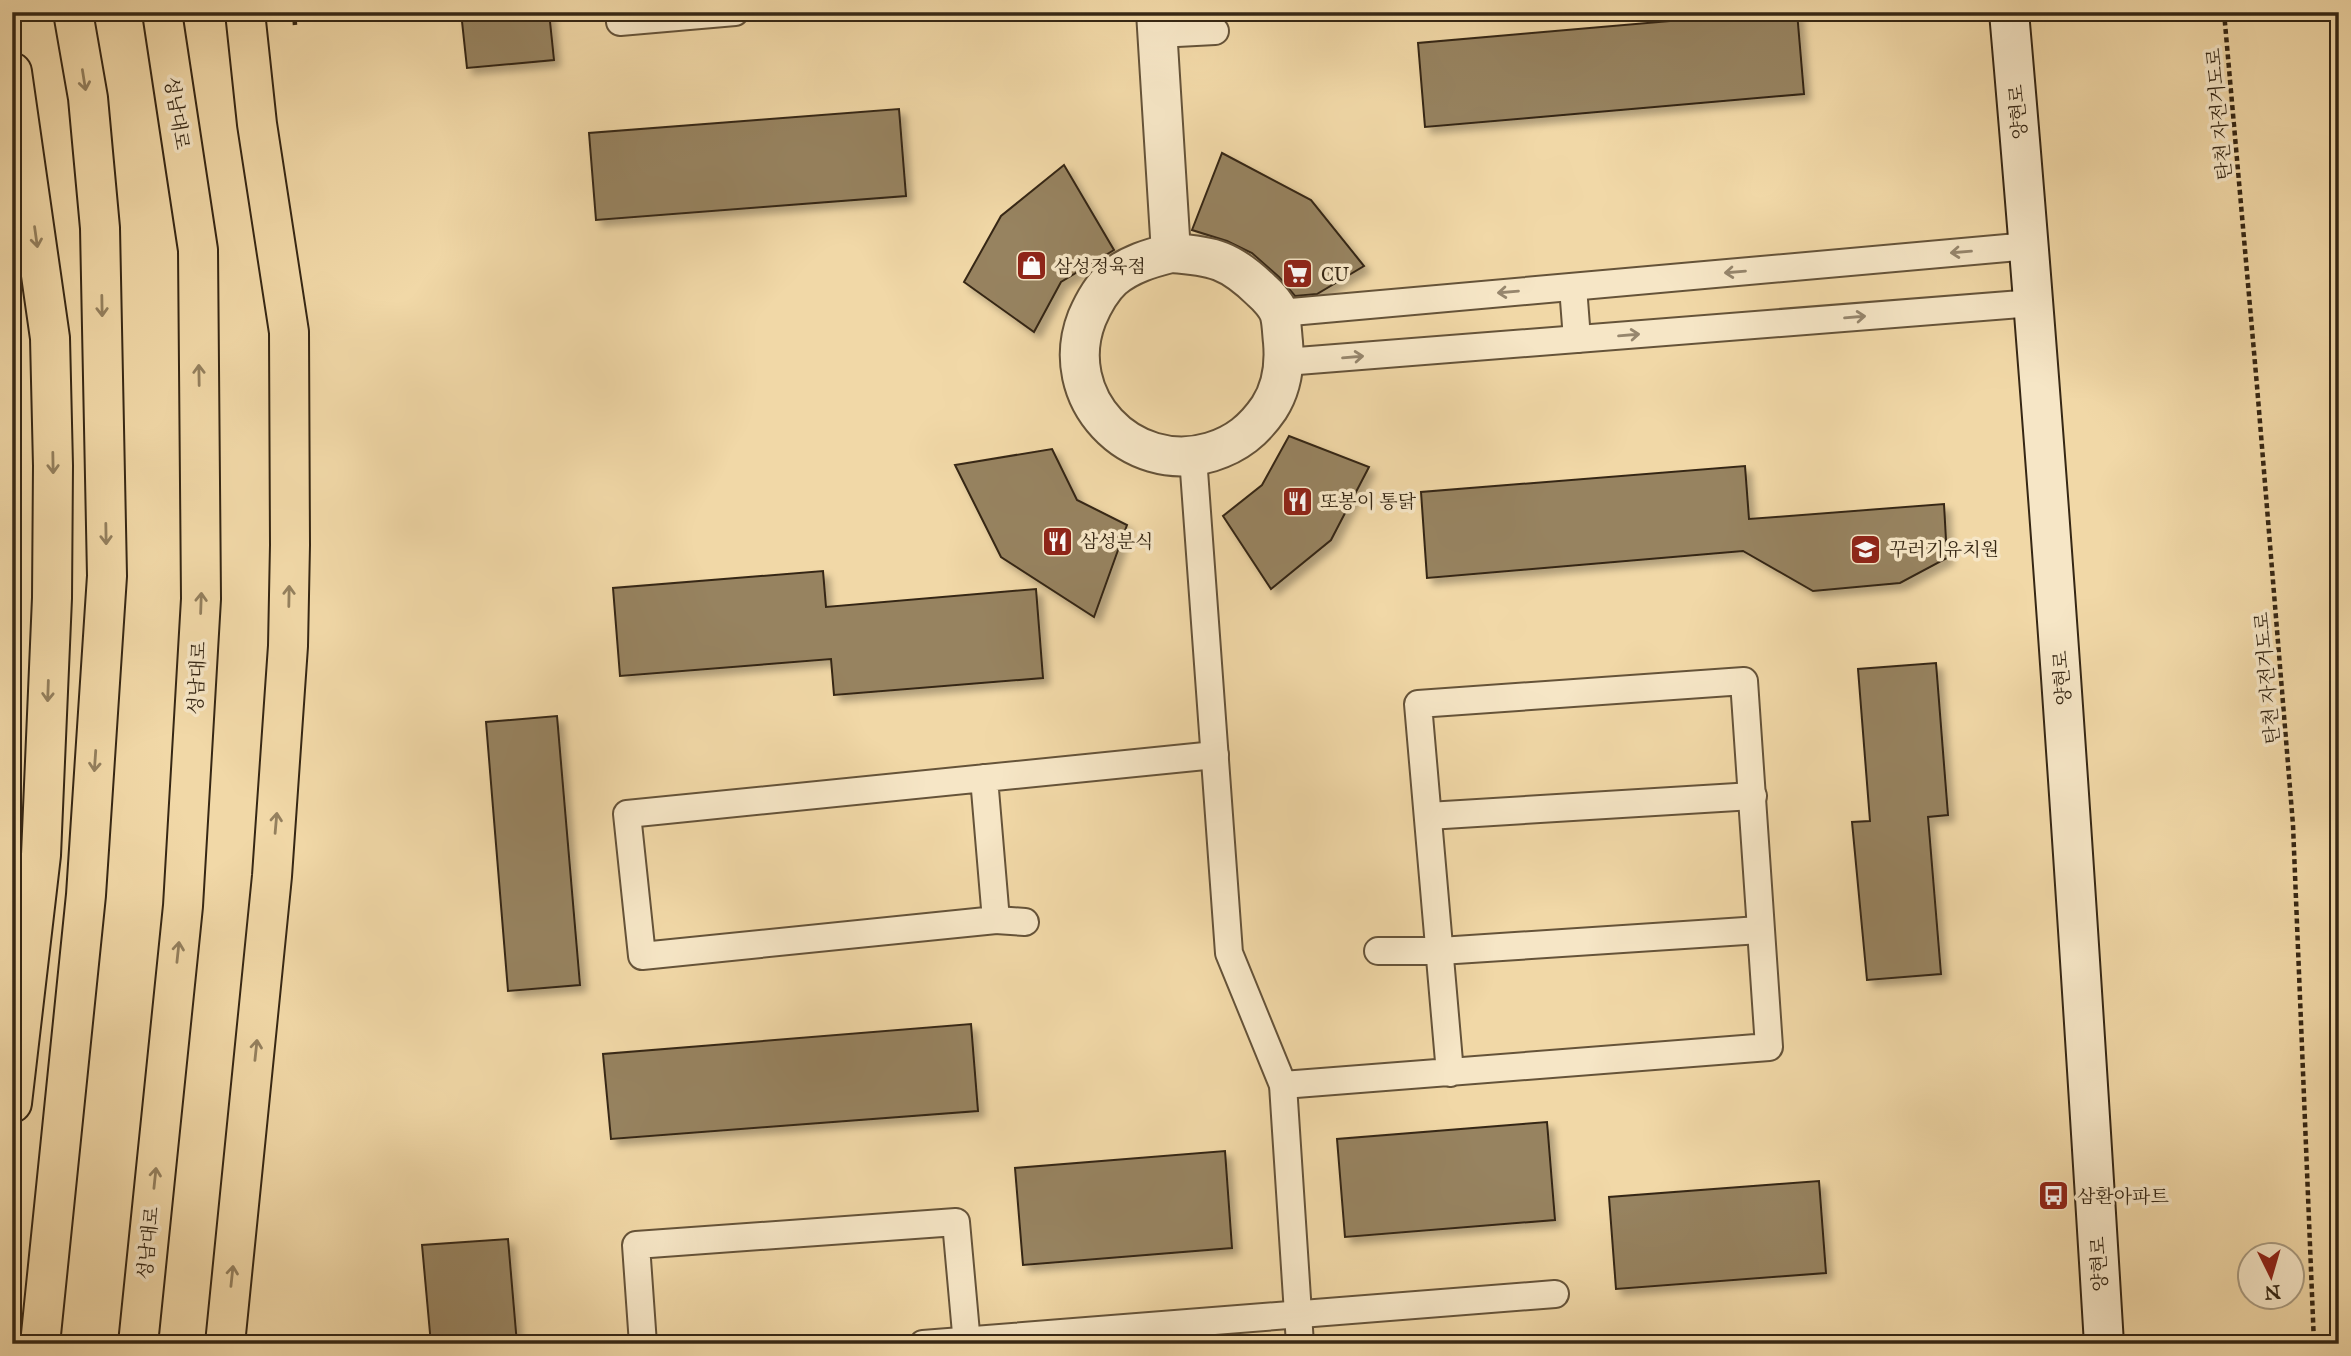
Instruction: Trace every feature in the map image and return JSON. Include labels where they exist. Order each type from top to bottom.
[{"type":"main road","points":[[40,1344],[86,895],[107,576],[100,228],[88,98],[73,12]]},
{"type":"main road","name":"성남대로","points":[[138,1344],[183,906],[201,599],[198,250],[162,12]]},
{"type":"main road","points":[[225,1344],[272,876],[283,734],[290,557],[289,332],[257,124],[245,12]]},
{"type":"main road","name":"양현로","points":[[2009,12],[2070,787],[2104,1344]]},
{"type":"main road","points":[[1157,23],[1171,253]]},
{"type":"main road","points":[[12,72],[50,338],[53,466],[41,855],[12,1103]]},
{"type":"main road","points":[[1171,253],[1207,255],[1240,270],[1280,313],[1285,362],[1276,397],[1256,426],[1227,447],[1193,457],[1160,455],[1131,444],[1122,437],[1105,423],[1088,397],[1079,366],[1081,334],[1093,304],[1113,278],[1140,261],[1171,253]]},
{"type":"lane","points":[[619,12],[620,22],[735,12]]},
{"type":"lane","points":[[1157,23],[1215,31]]},
{"type":"lane","points":[[1280,313],[2029,246]]},
{"type":"lane","points":[[1573,286],[1577,339]]},
{"type":"lane","points":[[1285,362],[2034,303]]},
{"type":"lane","points":[[1193,457],[1229,953],[1283,1085],[1300,1344]]},
{"type":"lane","points":[[1283,1085],[1450,1073],[1769,1047],[1744,681],[1418,704],[1450,1073]]},
{"type":"lane","points":[[1025,922],[996,920],[642,956],[628,814],[1215,755]]},
{"type":"lane","points":[[984,778],[996,920]]},
{"type":"lane","points":[[1428,816],[1752,796]]},
{"type":"lane","points":[[1378,951],[1440,951],[1760,930]]},
{"type":"lane","points":[[643,1344],[636,1245],[956,1222],[967,1342]]},
{"type":"lane","points":[[923,1344],[1555,1294]]},
{"type":"path","name":"탄천 자전거도로","points":[[2224,12],[2259,400],[2292,825],[2314,1344]]},
{"type":"building","points":[[461,12],[549,12],[554,60],[467,68]]},
{"type":"building","points":[[1797,12],[1804,94],[1425,127],[1418,43]]},
{"type":"building","points":[[899,109],[906,196],[596,220],[589,133]]},
{"type":"building","points":[[1222,153],[1311,200],[1364,266],[1317,294],[1295,296],[1279,277],[1252,253],[1227,241],[1192,230]]},
{"type":"building","points":[[1064,165],[1114,250],[1061,282],[1034,332],[964,282],[1001,216]]},
{"type":"building","name":"또봉이 통닭","points":[[1289,436],[1369,467],[1331,540],[1271,589],[1223,516],[1262,485]]},
{"type":"building","name":"삼성분식","points":[[1052,449],[1077,500],[1127,525],[1094,617],[1001,557],[955,465]]},
{"type":"building","points":[[1745,466],[1749,519],[1944,504],[1947,558],[1900,583],[1813,591],[1743,551],[1427,578],[1421,492]]},
{"type":"building","points":[[823,571],[826,607],[1036,589],[1043,678],[834,695],[831,659],[620,676],[613,588]]},
{"type":"building","points":[[1936,663],[1948,815],[1928,817],[1941,974],[1867,980],[1852,822],[1870,821],[1858,669]]},
{"type":"building","points":[[557,716],[580,985],[508,991],[486,722]]},
{"type":"building","points":[[971,1024],[978,1111],[611,1139],[603,1054]]},
{"type":"building","points":[[1547,1122],[1555,1220],[1345,1237],[1337,1139]]},
{"type":"building","points":[[1225,1151],[1232,1248],[1023,1265],[1015,1168]]},
{"type":"building","points":[[1819,1181],[1826,1273],[1616,1289],[1609,1197]]},
{"type":"building","points":[[508,1239],[517,1344],[431,1344],[422,1245]]},
{"type":"place","name":"삼성정육점","points":[[1031,266]]},
{"type":"place","name":"CU","points":[[1298,274]]},
{"type":"place","name":"또봉이 통닭","points":[[1297,501]]},
{"type":"place","name":"삼성분식","points":[[1057,541]]},
{"type":"place","name":"꾸러기유치원","points":[[1866,549]]},
{"type":"place","name":"삼환아파트","points":[[2054,1196]]}]
